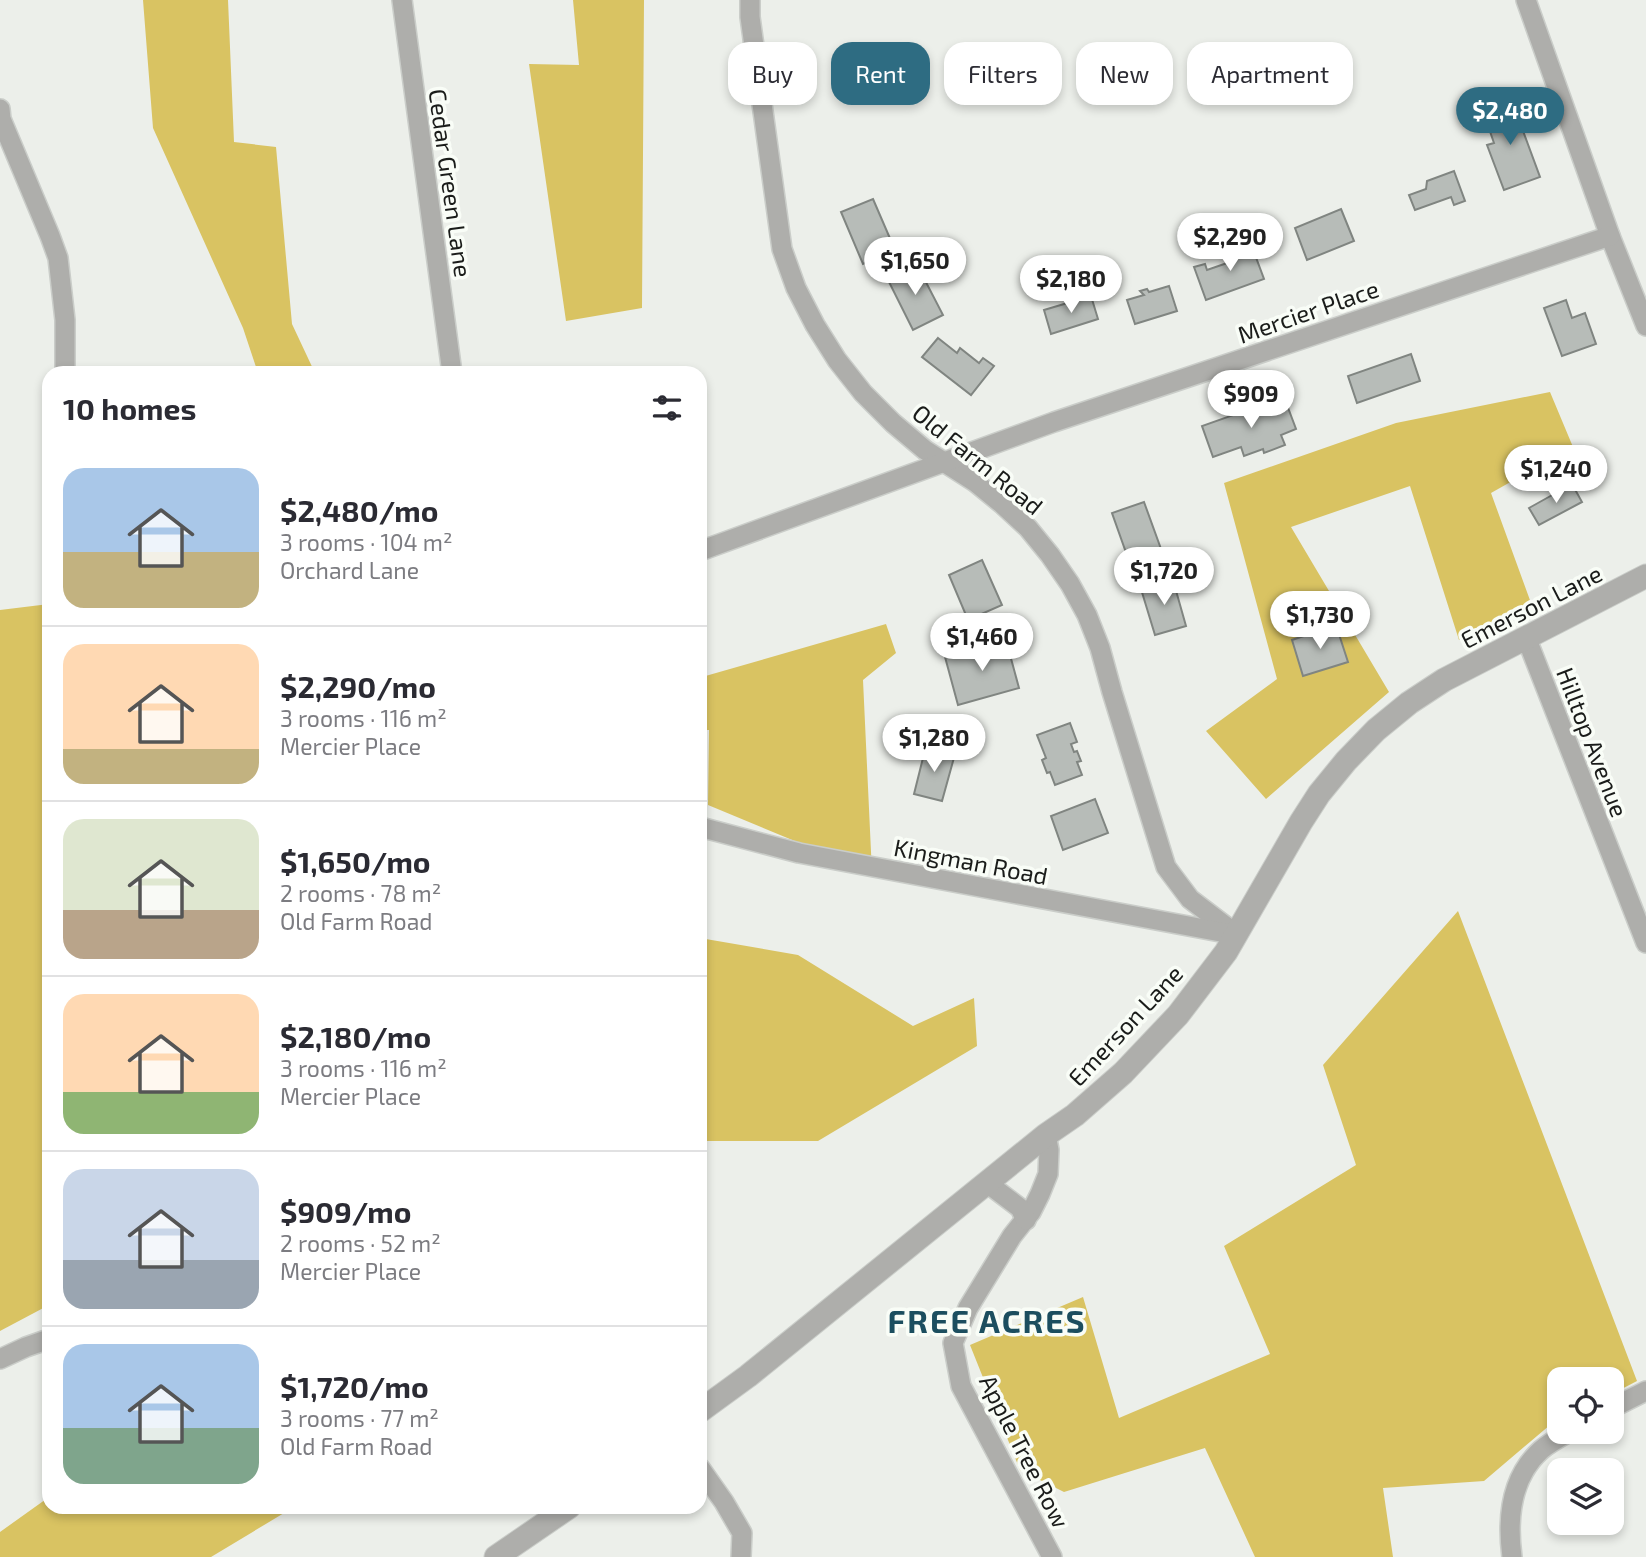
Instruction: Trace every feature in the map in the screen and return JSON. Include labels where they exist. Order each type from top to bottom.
[{"type":"street","name":"Cedar Green Lane","points":[[402,0],[451,366]]},
{"type":"street","name":"Old Farm Road","points":[[750,0],[750,17],[782,248],[796,288],[815,325],[863,393],[892,423],[1002,504],[1050,555],[1087,615],[1100,648],[1166,867],[1191,899],[1236,934]]},
{"type":"street","points":[[1526,0],[1610,236],[1646,326]]},
{"type":"street","points":[[0,109],[1,120],[58,258],[65,320],[65,366]]},
{"type":"street","name":"Mercier Place","points":[[943,463],[1054,422],[1610,236]]},
{"type":"street","points":[[707,548],[943,463]]},
{"type":"street","name":"Emerson Lane","points":[[707,1406],[748,1376],[1046,1135],[1075,1115],[1124,1073],[1178,1015],[1226,952],[1319,794],[1368,738],[1409,703],[1444,680],[1646,576]]},
{"type":"street","name":"Hilltop Avenue","points":[[1526,638],[1646,943]]},
{"type":"street","name":"Kingman Road","points":[[707,829],[799,853],[1236,934]]},
{"type":"street","name":"Apple Tree Row","points":[[1046,1135],[1049,1150],[1048,1174],[1040,1194],[968,1308],[953,1343],[961,1386],[1052,1557]]},
{"type":"street","points":[[987,1183],[1020,1208],[1026,1220]]},
{"type":"street","points":[[0,1359],[42,1341]]},
{"type":"street","points":[[1624,1402],[1646,1391]]},
{"type":"street","points":[[1512,1557],[1510,1529],[1513,1497],[1523,1472],[1542,1450],[1551,1444]]},
{"type":"street","points":[[707,1478],[742,1533],[741,1557]]},
{"type":"street","points":[[496,1557],[559,1514]]},
{"type":"shaded area","points":[[143,0],[228,0],[234,142],[276,147],[292,324],[312,366],[256,366],[243,328],[153,128]]},
{"type":"shaded area","points":[[573,0],[644,0],[642,308],[566,321],[529,64],[579,65]]},
{"type":"shaded area","points":[[1550,392],[1573,447],[1491,493],[1531,603],[1459,640],[1410,486],[1291,527],[1389,692],[1266,799],[1206,731],[1277,679],[1224,483],[1396,423]]},
{"type":"shaded area","points":[[42,605],[42,1309],[0,1331],[0,610]]},
{"type":"shaded area","points":[[886,624],[896,653],[863,680],[872,873],[708,805],[707,676]]},
{"type":"shaded area","points":[[1458,911],[1637,1381],[1624,1388],[1624,1367],[1547,1367],[1547,1428],[1484,1481],[1383,1488],[1393,1557],[1255,1557],[1205,1448],[1064,1492],[1020,1470],[970,1345],[1083,1297],[1119,1418],[1270,1354],[1224,1246],[1356,1165],[1323,1065]]},
{"type":"shaded area","points":[[707,939],[798,955],[913,1026],[974,998],[977,1046],[818,1141],[707,1141]]},
{"type":"shaded area","points":[[42,1502],[42,1514],[282,1514],[211,1557],[0,1557],[0,1532]]},
{"type":"building","points":[[1512,101],[1540,177],[1504,190],[1487,145],[1494,143],[1483,111]]},
{"type":"building","points":[[1454,171],[1465,201],[1454,205],[1451,197],[1415,210],[1409,195],[1426,189],[1427,181]]},
{"type":"building","points":[[873,199],[895,250],[863,264],[841,212]]},
{"type":"building","points":[[1341,209],[1354,241],[1307,260],[1295,228]]},
{"type":"building","points":[[1251,244],[1264,279],[1206,300],[1194,267],[1205,264],[1207,270],[1230,262],[1227,252]]},
{"type":"building","points":[[916,263],[943,315],[913,330],[887,278]]},
{"type":"building","points":[[1169,286],[1177,311],[1135,324],[1127,300],[1144,295],[1140,291],[1147,289],[1149,292]]},
{"type":"building","points":[[1091,296],[1098,319],[1051,334],[1044,310]]},
{"type":"building","points":[[1566,300],[1572,318],[1585,313],[1596,344],[1562,356],[1544,308]]},
{"type":"building","points":[[938,338],[957,353],[960,348],[979,363],[983,358],[994,366],[971,395],[922,357]]},
{"type":"building","points":[[1411,354],[1420,381],[1357,403],[1348,376]]},
{"type":"building","points":[[1284,397],[1296,429],[1281,435],[1285,445],[1264,453],[1263,449],[1244,456],[1241,447],[1213,457],[1202,426]]},
{"type":"building","points":[[1572,484],[1582,502],[1539,525],[1529,508]]},
{"type":"building","points":[[1144,502],[1161,549],[1129,561],[1112,513]]},
{"type":"building","points":[[982,560],[1002,605],[968,620],[949,575]]},
{"type":"building","points":[[1173,580],[1186,626],[1155,635],[1141,589]]},
{"type":"building","points":[[1336,625],[1348,662],[1303,676],[1292,640]]},
{"type":"building","points":[[1006,640],[1019,688],[958,705],[945,657]]},
{"type":"building","points":[[1070,723],[1077,742],[1071,744],[1081,761],[1077,762],[1082,775],[1055,785],[1042,760],[1046,758],[1037,735]]},
{"type":"building","points":[[926,746],[955,754],[942,801],[914,794]]},
{"type":"building","points":[[1095,799],[1108,833],[1063,850],[1051,816]]},
{"type":"district","name":"FREE ACRES","points":[[987,1320]]}]
